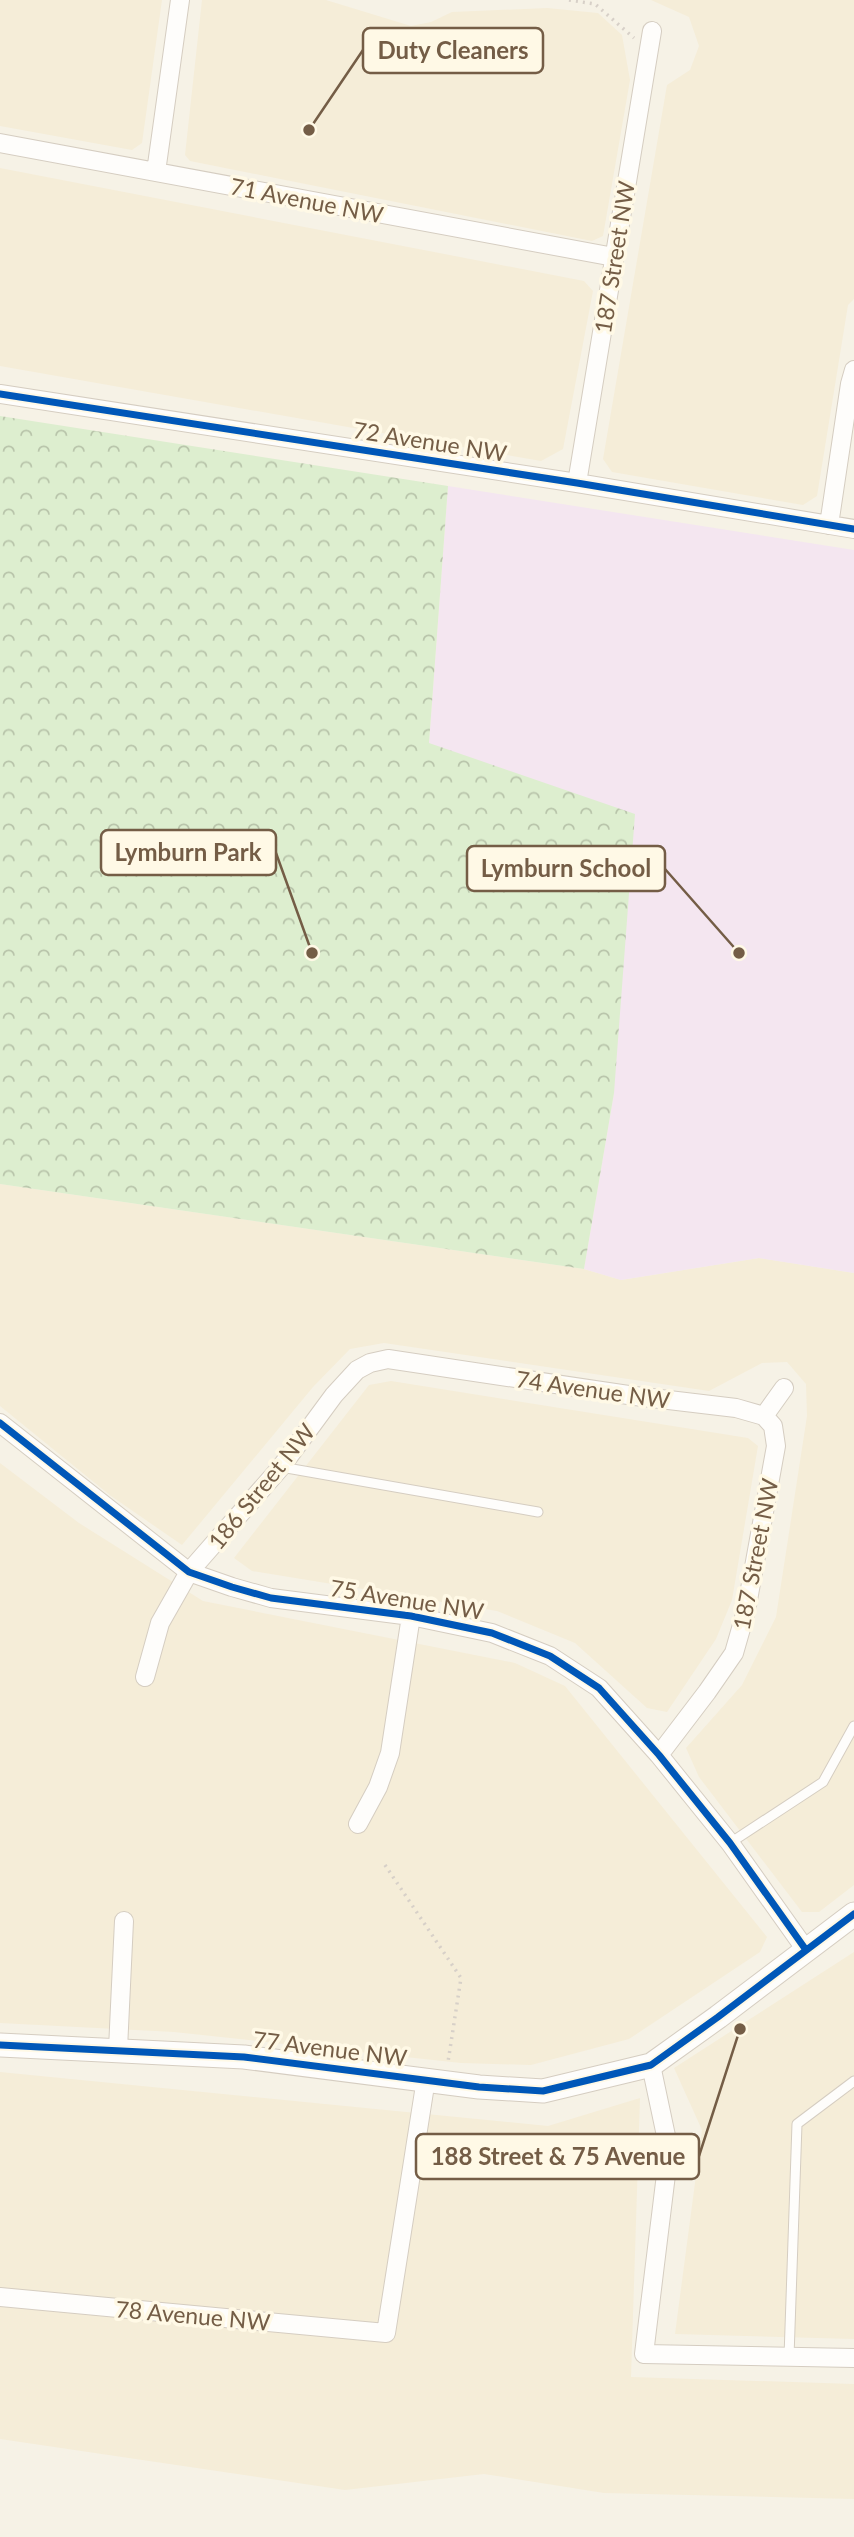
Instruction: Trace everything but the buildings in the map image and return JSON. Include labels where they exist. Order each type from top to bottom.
[{"type":"street","points":[[156,172],[180,0]]},
{"type":"street","name":"187 Street NW","points":[[577,483],[652,31]]},
{"type":"street","name":"71 Avenue NW","points":[[0,144],[614,257]]},
{"type":"street","points":[[829,525],[854,370]]},
{"type":"street","name":"72 Avenue NW","points":[[0,394],[577,483],[854,529]]},
{"type":"street","name":"74 Avenue NW","points":[[388,1359],[635,1396],[736,1408],[764,1416]]},
{"type":"street","name":"186 Street NW","points":[[145,1677],[160,1623],[189,1572],[281,1467],[334,1395],[357,1370],[370,1363],[388,1359]]},
{"type":"street","points":[[764,1416],[784,1388]]},
{"type":"street","name":"187 Street NW","points":[[659,1755],[734,1653],[746,1611],[776,1446],[773,1426],[764,1416]]},
{"type":"street","name":"75 Avenue NW","points":[[0,1423],[189,1572],[271,1598],[411,1616],[492,1633],[550,1656],[599,1688],[659,1755],[730,1843],[806,1950]]},
{"type":"street","points":[[358,1824],[378,1787],[390,1753],[411,1616]]},
{"type":"street","points":[[854,1914],[651,2065],[669,2150],[644,2354],[854,2358]]},
{"type":"street","points":[[118,2049],[124,1921]]},
{"type":"street","name":"77 Avenue NW","points":[[0,2045],[244,2057],[479,2087],[543,2091],[651,2065]]},
{"type":"street","name":"78 Avenue NW","points":[[0,2297],[386,2333],[426,2079]]},
{"type":"lane","points":[[281,1467],[538,1512]]},
{"type":"lane","points":[[730,1843],[823,1782],[854,1726]]},
{"type":"lane","points":[[789,2357],[797,2124],[854,2081]]},
{"type":"path","points":[[569,0],[595,4],[649,51]]},
{"type":"path","points":[[385,1865],[461,1978],[447,2064]]},
{"type":"shaded area","points":[[0,0],[162,0],[142,143],[132,150],[0,126]]},
{"type":"shaded area","points":[[202,0],[326,0],[411,26],[431,22],[452,12],[547,8],[598,13],[622,35],[630,80],[603,236],[592,241],[190,161],[185,155]]},
{"type":"shaded area","points":[[651,0],[854,0],[854,299],[848,305],[817,496],[803,505],[612,472],[603,459],[667,85],[690,70],[699,46],[689,17]]},
{"type":"shaded area","points":[[0,168],[584,281],[593,291],[563,449],[541,461],[0,366]]},
{"type":"shaded area","points":[[448,486],[854,550],[854,1273],[759,1258],[621,1280],[584,1269],[614,1093],[429,743]]},
{"type":"shaded area","points":[[0,1184],[584,1269],[621,1280],[759,1258],[854,1273],[854,1885],[819,1912],[802,1912],[699,1777],[686,1748],[742,1685],[776,1617],[807,1416],[806,1384],[787,1362],[762,1363],[709,1391],[384,1343],[350,1349],[313,1387],[182,1545],[111,1496],[0,1406]]},
{"type":"shaded area","points":[[391,1381],[748,1438],[758,1446],[732,1600],[716,1639],[667,1712],[647,1708],[575,1643],[497,1611],[252,1571],[234,1558],[369,1385]]},
{"type":"shaded area","points":[[0,1463],[79,1523],[203,1601],[515,1663],[565,1686],[767,1937],[760,1952],[629,2039],[531,2065],[461,2063],[174,2032],[0,2023]]},
{"type":"shaded area","points":[[854,1952],[854,2339],[675,2334],[702,2130],[674,2068]]},
{"type":"shaded area","points":[[0,2072],[548,2126],[640,2098],[631,2377],[854,2384],[854,2499],[604,2493],[484,2474],[345,2490],[0,2439]]},
{"type":"green space","points":[[0,416],[448,486],[429,743],[635,814],[614,1093],[584,1269],[0,1184]]},
{"type":"cycle path","points":[[0,394],[577,483],[854,529]]},
{"type":"cycle path","points":[[0,1423],[189,1572],[271,1598],[411,1616],[492,1633],[550,1656],[599,1688],[659,1755],[730,1843],[806,1950]]},
{"type":"cycle path","points":[[0,2045],[244,2057],[479,2087],[543,2091],[651,2065],[854,1914]]},
{"type":"place","name":"Duty Cleaners","points":[[309,130]]},
{"type":"place","name":"Lymburn Park","points":[[312,953]]},
{"type":"place","name":"Lymburn School","points":[[739,953]]},
{"type":"place","name":"188 Street & 75 Avenue","points":[[740,2029]]}]
